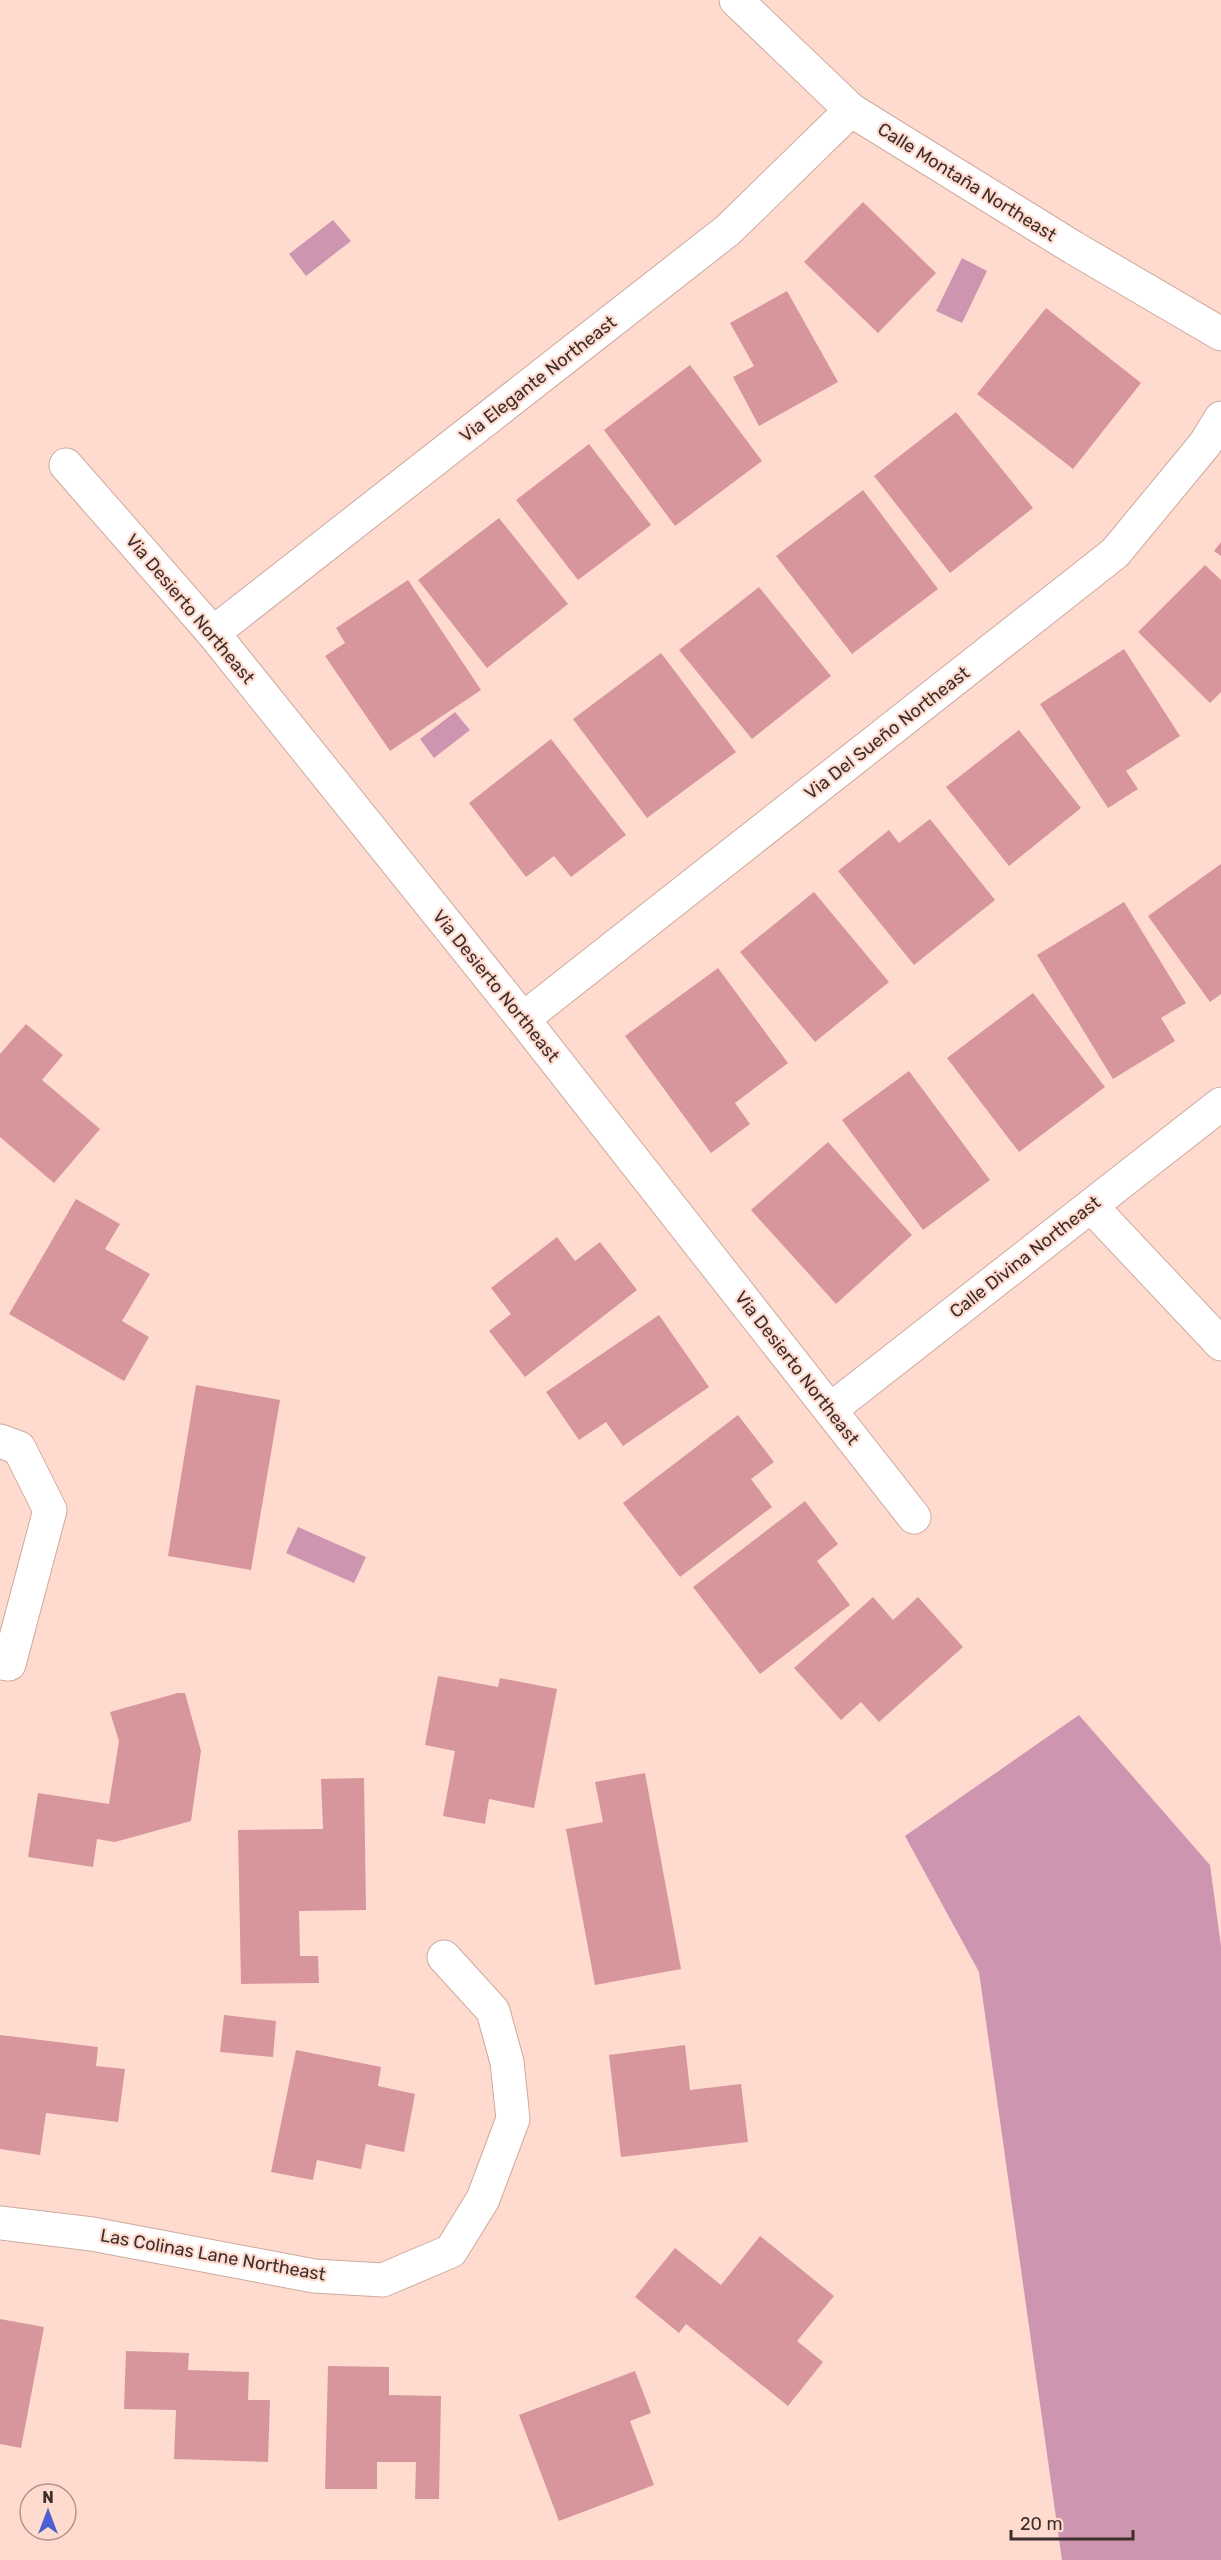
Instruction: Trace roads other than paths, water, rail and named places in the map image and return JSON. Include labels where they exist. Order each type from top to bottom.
[{"type":"street","name":"Calle Montaña Northeast","points":[[736,0],[851,110],[1074,248],[1221,334]]},
{"type":"street","name":"Via Elegante Northeast","points":[[213,633],[728,230],[851,110]]},
{"type":"street","name":"Via Del Sueño Northeast","points":[[523,1019],[1115,553],[1205,444],[1221,418]]},
{"type":"street","name":"Via Desierto Northeast","points":[[66,465],[213,633],[523,1019],[914,1517]]},
{"type":"street","name":"Calle Divina Northeast","points":[[830,1410],[1221,1104]]},
{"type":"street","points":[[1091,1206],[1221,1344]]},
{"type":"street","points":[[0,1441],[19,1448],[50,1510],[9,1664],[0,1663]]},
{"type":"street","name":"Las Colinas Lane Northeast","points":[[0,2223],[92,2234],[325,2276],[383,2280],[451,2251],[483,2199],[513,2120],[507,2062],[493,2011],[444,1957]]}]
